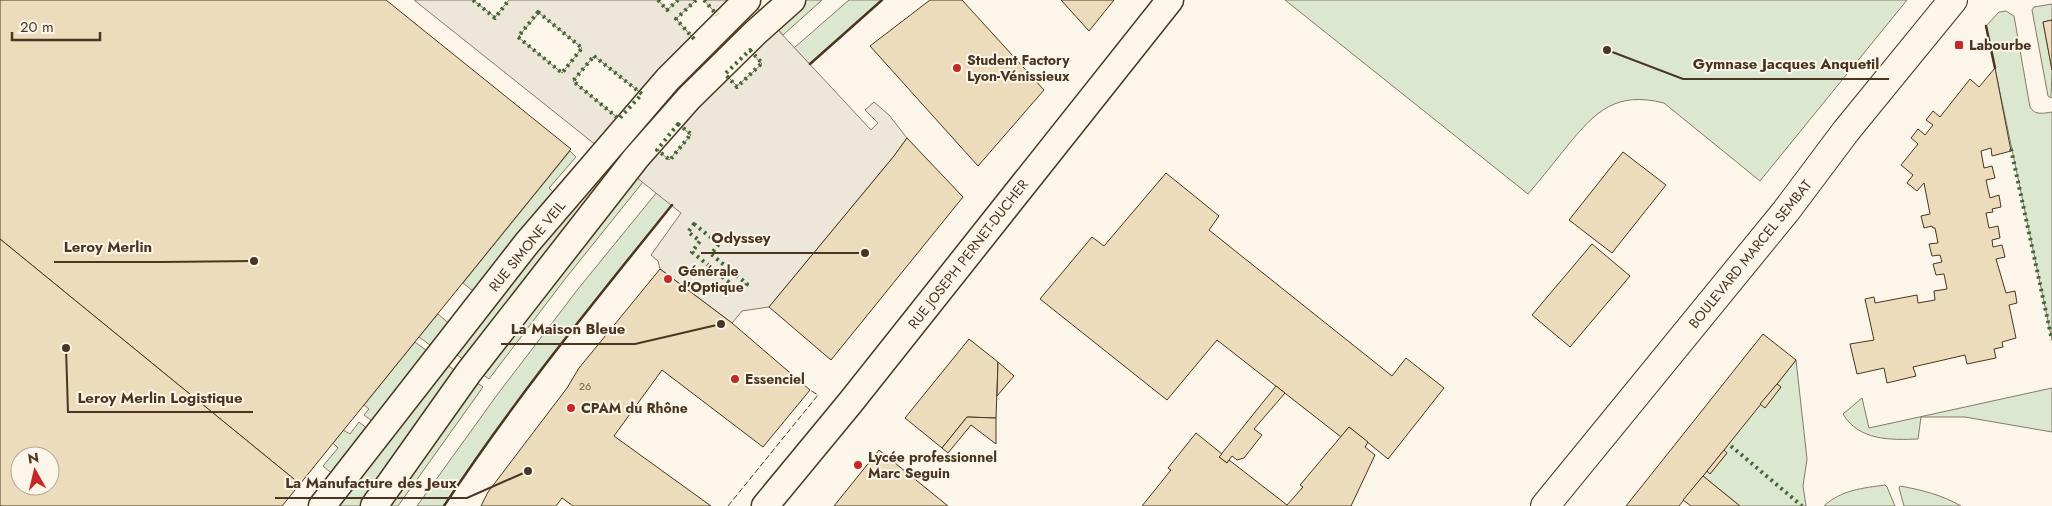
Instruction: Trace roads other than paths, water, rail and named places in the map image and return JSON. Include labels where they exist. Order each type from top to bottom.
[{"type":"street","name":"RUE SIMONE VEIL","points":[[322,506],[527,243],[668,79],[747,0]]},
{"type":"street","points":[[374,506],[469,372],[636,158],[688,98],[755,32],[792,0]]},
{"type":"street","name":"RUE JOSEPH PERNET-DUCHER","points":[[765,506],[850,403],[1170,0]]},
{"type":"street","name":"BOULEVARD MARCEL SEMBAT","points":[[1545,506],[1773,226],[1846,131],[1953,0]]},
{"type":"place","name":"Labourbe","points":[[1959,45]]},
{"type":"place","name":"Gymnase Jacques Anquetil","points":[[1607,50]]},
{"type":"place","name":"Student Factory Lyon-Vénissieux","points":[[957,68]]},
{"type":"place","name":"Odyssey","points":[[865,253]]},
{"type":"place","name":"Leroy Merlin","points":[[254,261]]},
{"type":"place","name":"Générale d'Optique","points":[[668,279]]},
{"type":"place","name":"La Maison Bleue","points":[[721,324]]},
{"type":"place","name":"Leroy Merlin Logistique","points":[[66,348]]},
{"type":"place","name":"Essenciel","points":[[735,379]]},
{"type":"place","name":"CPAM du Rhône","points":[[571,408]]},
{"type":"place","name":"Lycée professionnel Marc Seguin","points":[[858,465]]},
{"type":"place","name":"La Manufacture des Jeux","points":[[528,471]]}]
